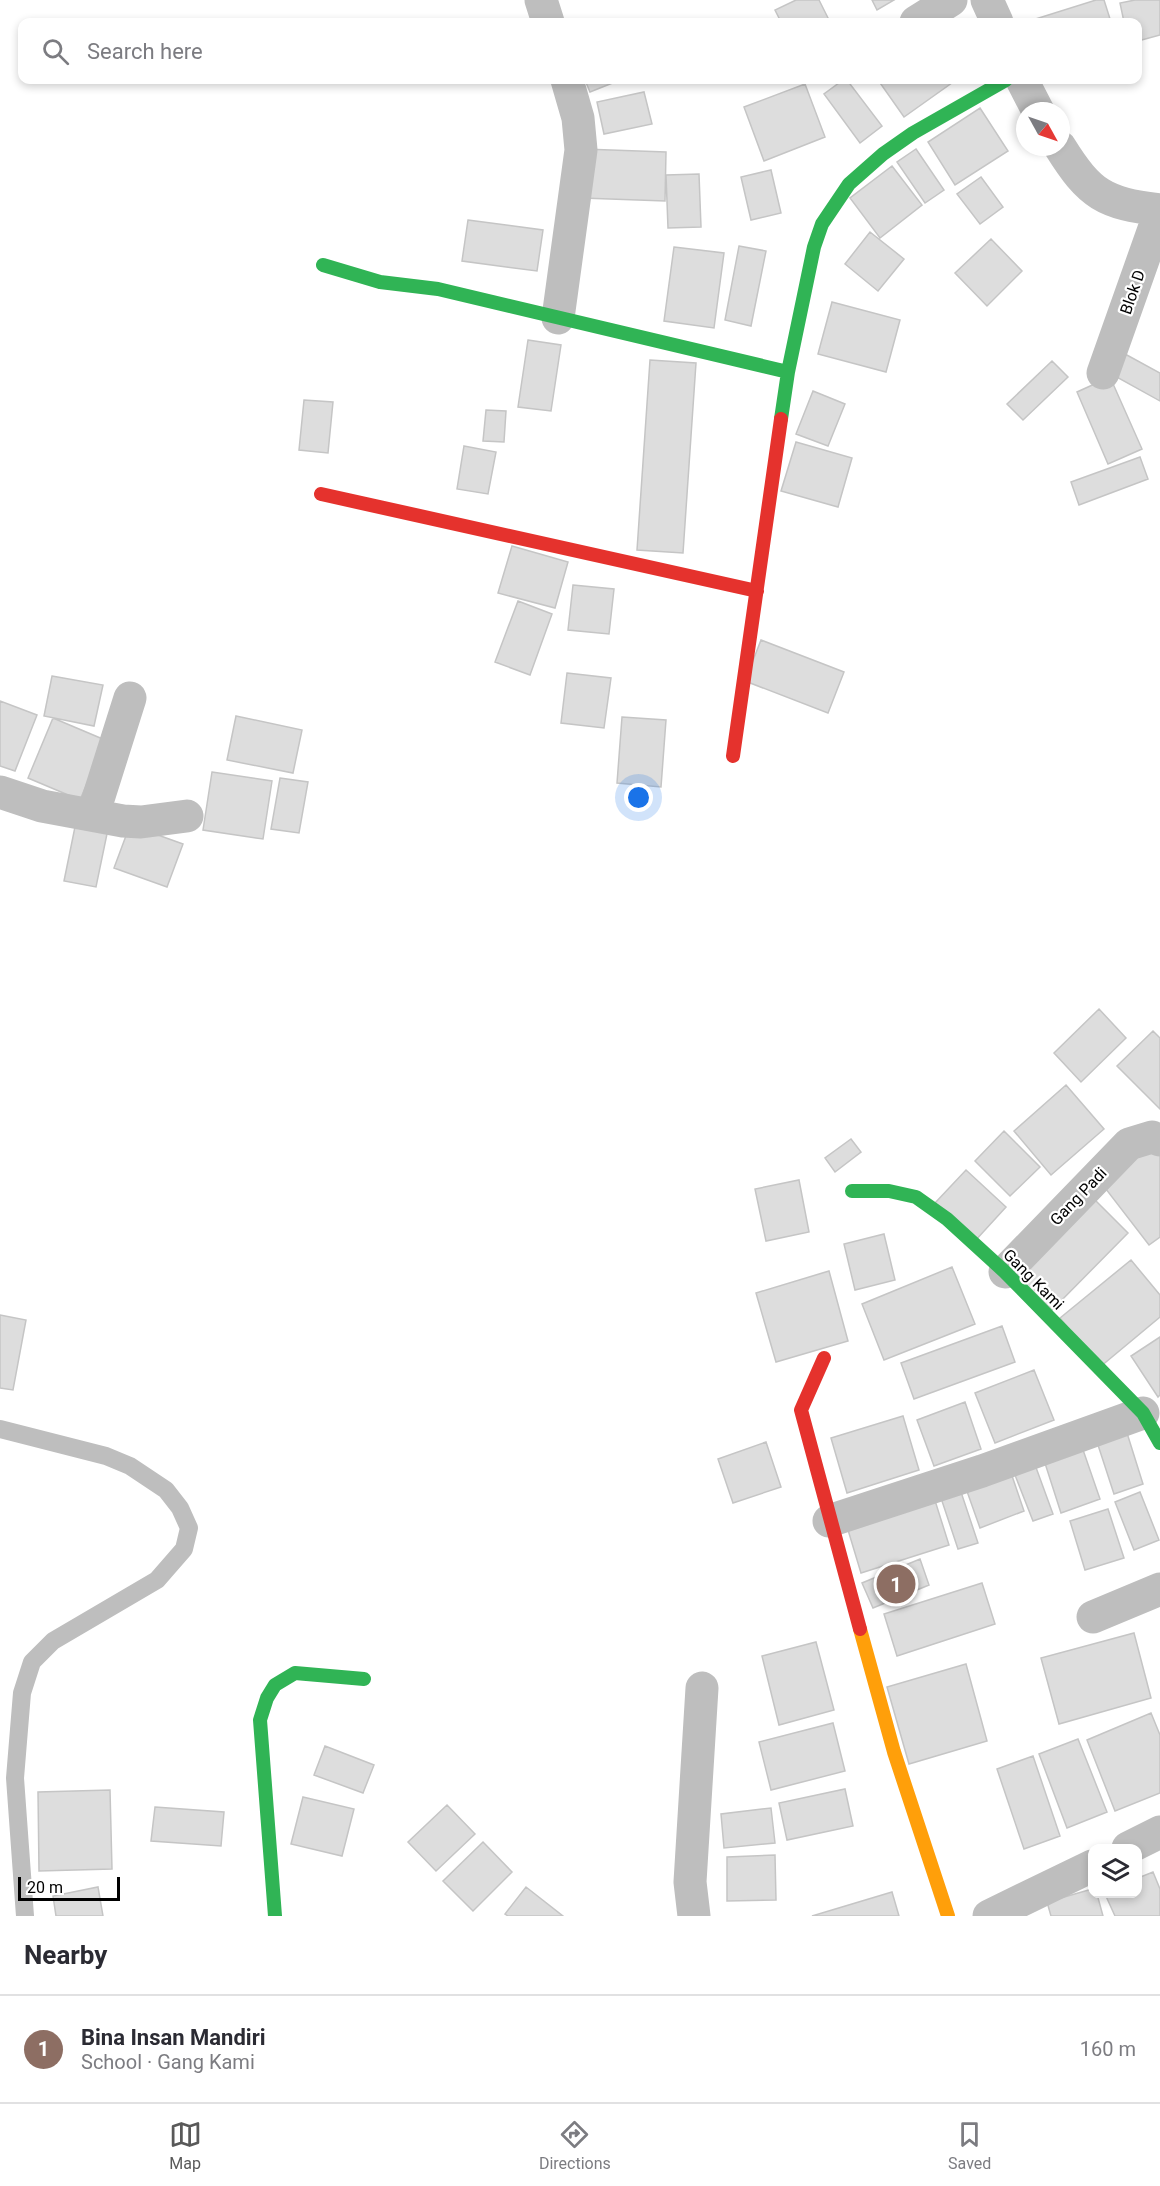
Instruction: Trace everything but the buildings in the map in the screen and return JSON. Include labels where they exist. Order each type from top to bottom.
[{"type":"street","points":[[541,0],[547,18]]},
{"type":"street","points":[[922,18],[951,0]]},
{"type":"street","points":[[987,0],[995,18]]},
{"type":"street","points":[[558,318],[581,150],[578,118],[568,84]]},
{"type":"street","points":[[733,756],[788,372],[814,247],[822,224],[849,184],[883,154],[913,133],[999,84]]},
{"type":"street","points":[[1024,84],[1033,102]]},
{"type":"street","points":[[1066,156],[1075,171],[1097,194],[1129,206],[1160,211]]},
{"type":"street","name":"Blok D","points":[[1103,373],[1160,211]]},
{"type":"street","points":[[323,265],[380,282],[438,289],[788,372]]},
{"type":"street","points":[[321,494],[757,591]]},
{"type":"street","points":[[93,815],[130,698]]},
{"type":"street","points":[[0,792],[42,806],[141,822],[187,816]]},
{"type":"street","name":"Gang Padi","points":[[1005,1272],[1129,1144],[1152,1137],[1160,1140]]},
{"type":"street","name":"Gang Kami","points":[[852,1191],[889,1191],[916,1197],[947,1220],[1005,1272],[1143,1413],[1160,1443]]},
{"type":"street","points":[[824,1358],[801,1410],[829,1521],[894,1752],[948,1916]]},
{"type":"street","points":[[829,1521],[982,1471],[1143,1413]]},
{"type":"street","points":[[1093,1617],[1160,1589]]},
{"type":"street","points":[[275,1916],[260,1720],[267,1698],[275,1685],[295,1672],[364,1679]]},
{"type":"street","points":[[694,1916],[690,1882],[702,1688]]},
{"type":"street","points":[[1136,1844],[1160,1832]]},
{"type":"street","points":[[989,1916],[1088,1868]]},
{"type":"lane","points":[[0,1430],[106,1456],[130,1466],[166,1490],[180,1508],[189,1528],[184,1549],[157,1580],[53,1641],[32,1662],[22,1693],[8,1779],[25,1916]]},
{"type":"traffic: fast","points":[[781,419],[788,372],[814,247],[822,224],[849,184],[883,154],[913,133],[999,84]]},
{"type":"traffic: fast","points":[[323,265],[380,282],[438,289],[788,372]]},
{"type":"traffic: fast","points":[[852,1191],[889,1191],[916,1197],[947,1219],[1005,1272],[1143,1413],[1160,1443]]},
{"type":"traffic: fast","points":[[275,1916],[260,1720],[267,1698],[275,1685],[295,1673],[364,1679]]},
{"type":"traffic: slow","points":[[860,1629],[894,1752],[948,1916]]},
{"type":"traffic: jam","points":[[733,756],[781,419]]},
{"type":"traffic: jam","points":[[321,494],[757,591]]},
{"type":"traffic: jam","points":[[824,1358],[801,1410],[860,1629]]},
{"type":"place","name":"Bina Insan Mandiri","points":[[896,1584]]}]
